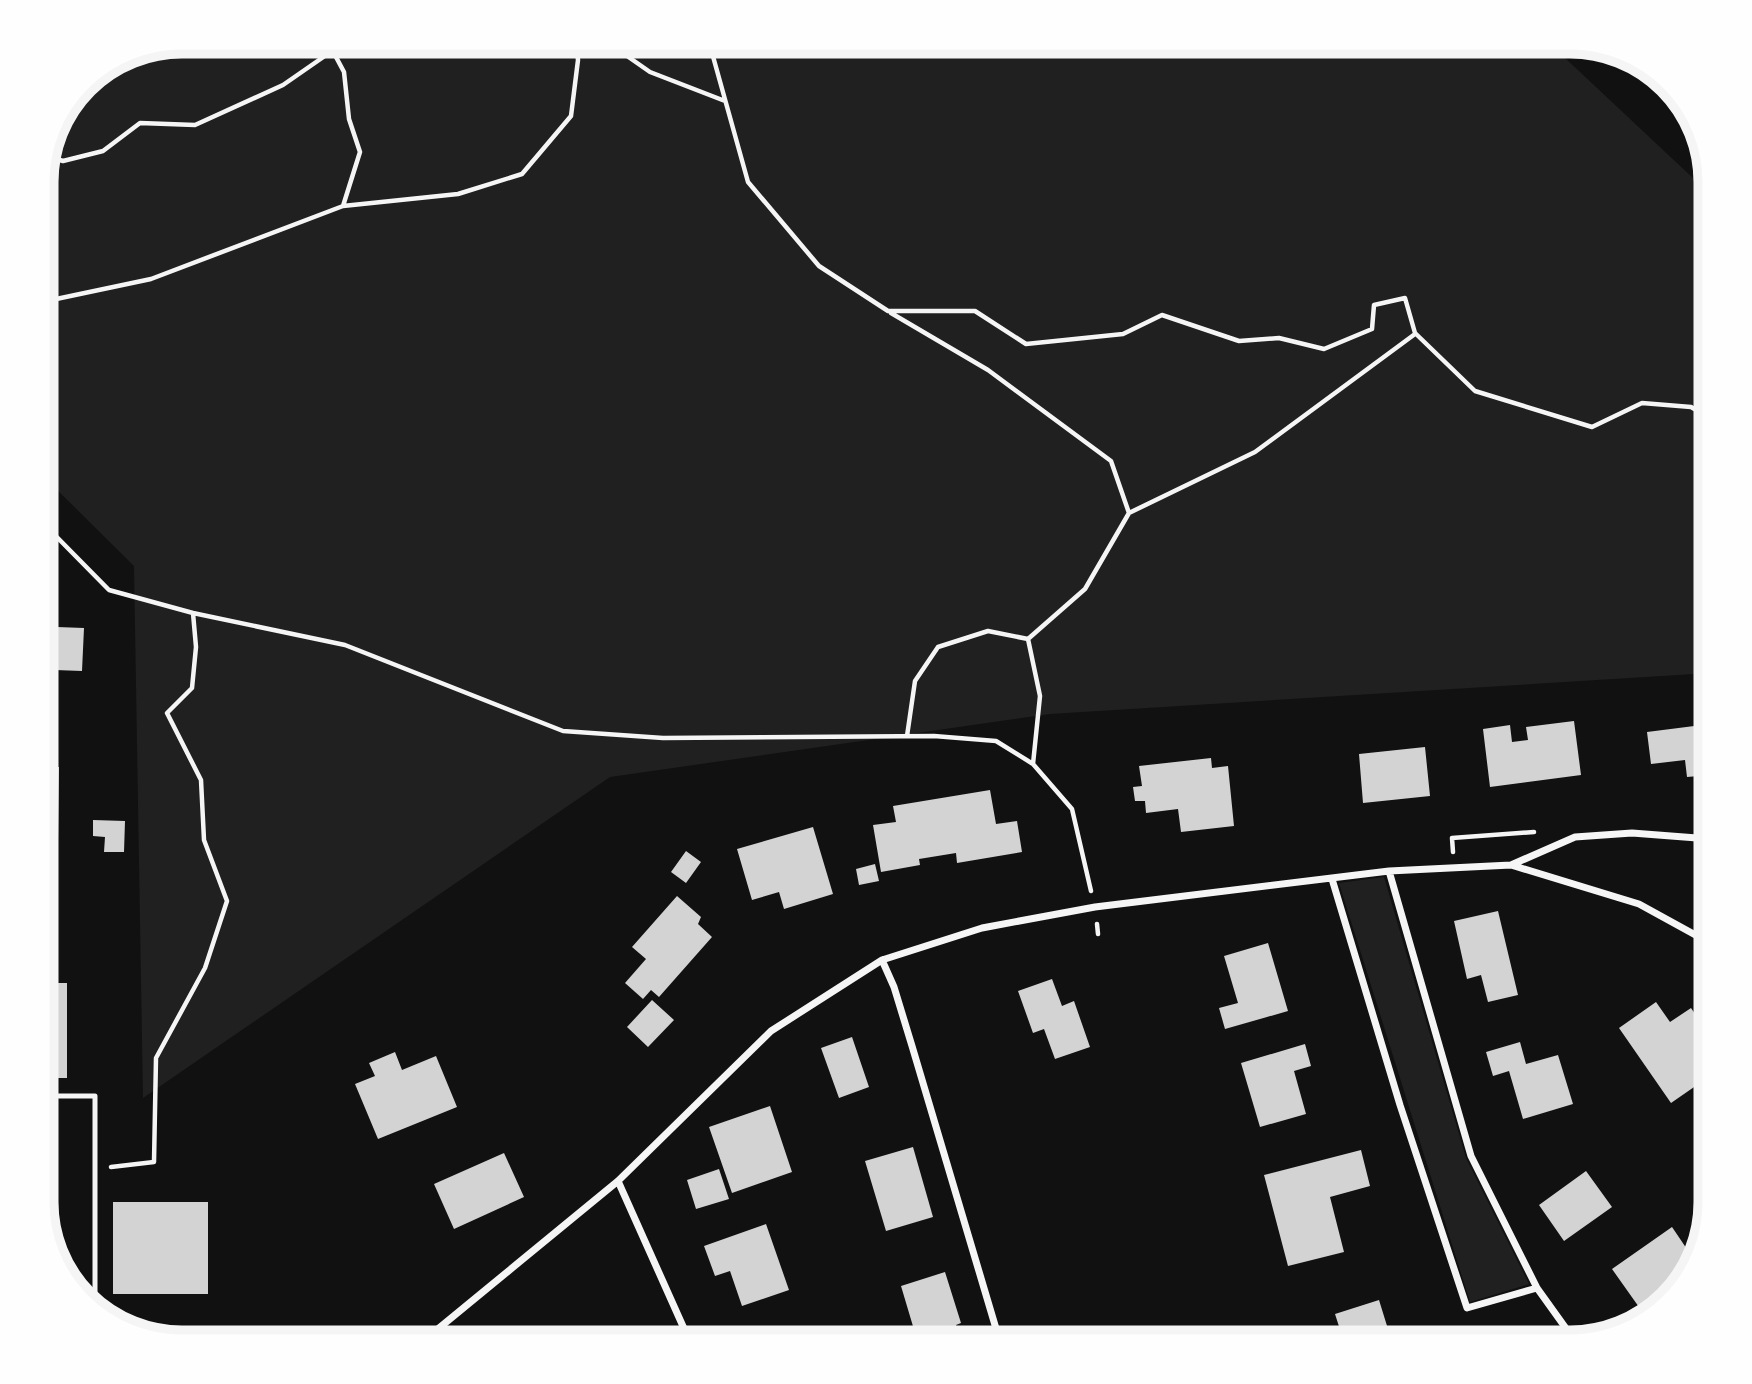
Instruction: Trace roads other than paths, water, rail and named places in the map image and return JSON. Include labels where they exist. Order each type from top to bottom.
[{"type":"street","points":[[1511,865],[1575,837],[1632,834],[1698,838]]},
{"type":"street","points":[[437,1330],[618,1181],[771,1031],[882,960],[982,928],[1095,907],[1389,871],[1511,865],[1639,904],[1698,936]]},
{"type":"street","points":[[1389,871],[1471,1156],[1537,1288],[1567,1330]]},
{"type":"street","points":[[1332,879],[1400,1105],[1466,1308],[1537,1288]]},
{"type":"street","points":[[882,960],[894,987],[996,1330]]},
{"type":"street","points":[[618,1181],[685,1330]]},
{"type":"lane","points":[[55,1096],[95,1096],[95,1295]]}]
